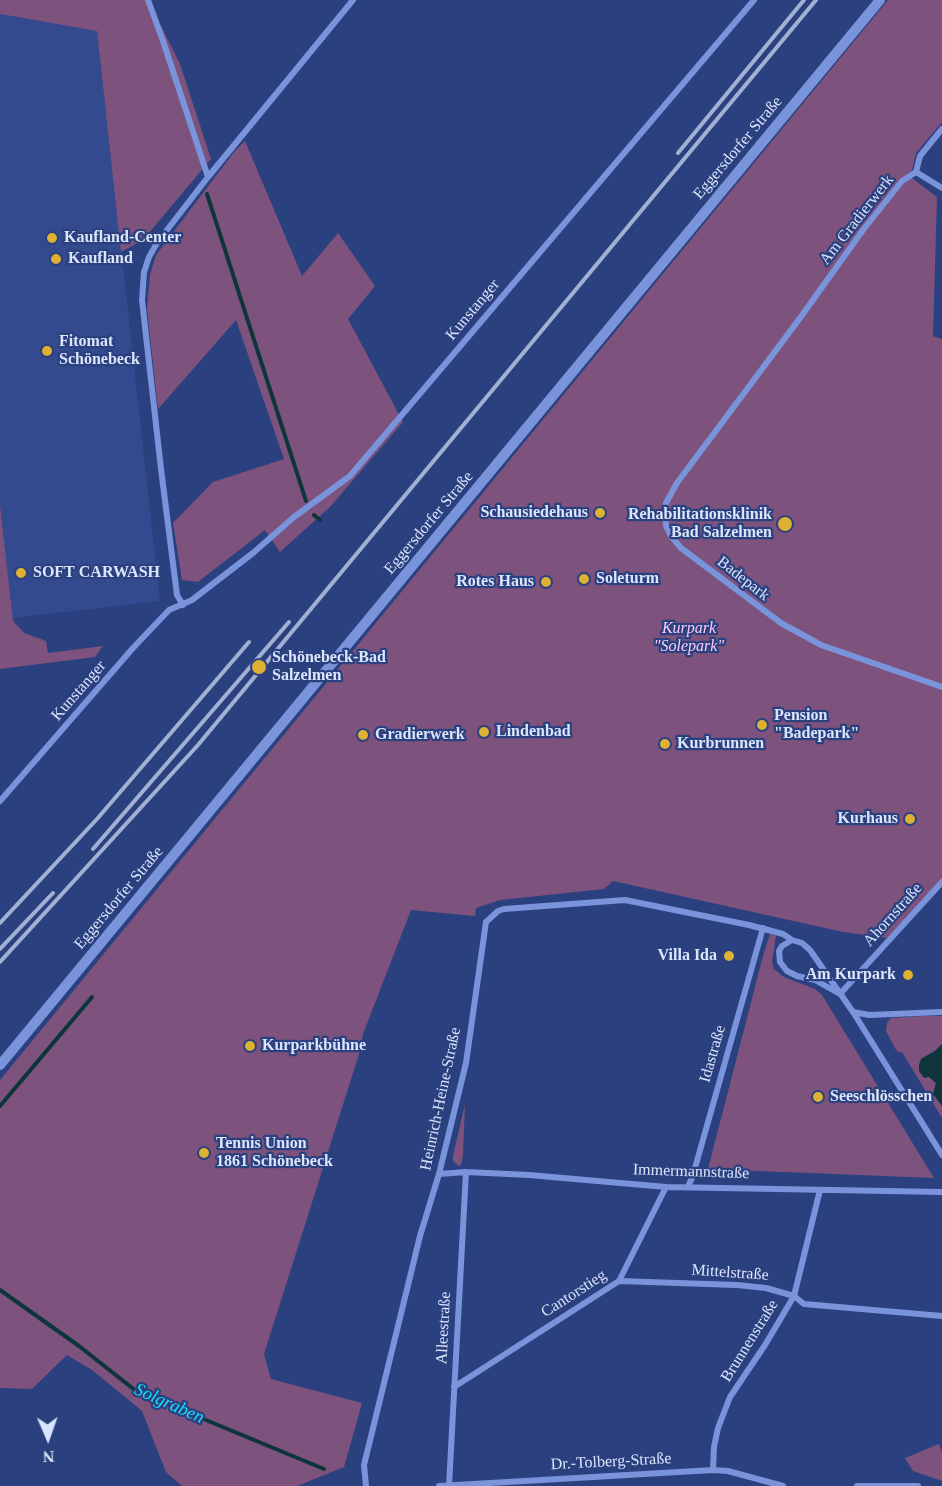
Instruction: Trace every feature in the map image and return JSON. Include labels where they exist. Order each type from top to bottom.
[{"type":"street","points":[[148,0],[208,177]]},
{"type":"street","points":[[183,605],[177,595],[142,300],[142,285],[149,257],[157,243],[208,177],[353,0]]},
{"type":"street","name":"Kunstanger","points":[[0,801],[169,610],[183,605],[204,591],[294,517],[350,476],[754,0]]},
{"type":"street","name":"Eggersdorfer Straße","points":[[0,1065],[880,0]]},
{"type":"street","name":"Am Gradierwerk","points":[[792,329],[863,230],[902,181],[916,172],[920,156],[942,129]]},
{"type":"street","points":[[916,172],[942,188]]},
{"type":"street","name":"Badepark","points":[[792,329],[677,483],[666,503],[666,525],[671,536],[681,548],[781,623],[821,645],[942,687]]},
{"type":"street","name":"Ahornstraße","points":[[840,994],[942,882]]},
{"type":"street","name":"Heinrich-Heine-Straße","points":[[366,1486],[364,1466],[366,1455],[420,1236],[439,1174],[466,1063],[484,928],[491,916],[498,911],[625,900],[763,928],[802,943],[810,950],[853,1012],[942,1155]]},
{"type":"street","name":"Idastraße","points":[[688,1187],[763,928]]},
{"type":"street","points":[[792,940],[779,951],[780,962],[783,966],[797,976],[815,980],[840,994]]},
{"type":"street","points":[[853,1012],[869,1015],[942,1012]]},
{"type":"street","name":"Immermannstraße","points":[[439,1174],[466,1172],[529,1175],[666,1187],[942,1192]]},
{"type":"street","name":"Alleestraße","points":[[449,1486],[466,1172]]},
{"type":"street","name":"Cantorstieg","points":[[454,1387],[619,1281],[666,1187]]},
{"type":"street","name":"Brunnenstraße","points":[[713,1470],[718,1428],[730,1397],[794,1296],[820,1190]]},
{"type":"street","name":"Mittelstraße","points":[[619,1281],[766,1288],[794,1296],[804,1304],[942,1316]]},
{"type":"street","name":"Dr.-Tolberg-Straße","points":[[439,1486],[713,1470],[728,1471],[783,1486]]},
{"type":"street","points":[[857,1486],[918,1486]]},
{"type":"shaded area","points":[[0,14],[97,31],[160,601],[12,618],[0,505]]},
{"type":"shaded area","points":[[942,1044],[942,1106],[933,1094],[936,1083],[929,1077],[924,1078],[919,1071],[919,1065],[921,1059]]},
{"type":"green space","points":[[0,0],[148,0],[180,64],[211,159],[143,240],[121,252],[97,31],[0,14]]},
{"type":"green space","name":"Kurpark \"Solepark\"","points":[[888,0],[942,0],[942,122],[916,153],[912,170],[908,175],[937,197],[933,336],[942,339],[942,879],[887,938],[843,932],[613,881],[604,889],[500,900],[476,908],[475,916],[411,910],[363,1034],[360,1051],[264,1354],[271,1379],[362,1403],[344,1467],[297,1486],[182,1486],[166,1472],[142,1411],[92,1370],[67,1355],[32,1389],[0,1388],[0,1080]]},
{"type":"green space","points":[[245,141],[302,276],[338,233],[375,286],[348,319],[403,422],[330,507],[280,552],[265,530],[198,582],[182,580],[173,523],[213,482],[284,459],[236,320],[158,409],[147,309],[150,275],[156,255],[234,152]]},
{"type":"green space","points":[[0,505],[13,621],[24,633],[46,641],[48,653],[103,646],[95,657],[0,669]]},
{"type":"green space","points":[[770,934],[776,936],[772,962],[774,969],[784,977],[815,989],[822,995],[934,1178],[708,1169]]},
{"type":"green space","points":[[942,1016],[942,1044],[921,1059],[929,1077],[936,1083],[934,1091],[942,1106],[942,1118],[902,1052],[896,1050],[886,1031],[887,1023],[891,1018]]},
{"type":"green space","points":[[465,1104],[463,1155],[459,1166],[453,1161],[453,1156]]},
{"type":"green space","points":[[939,1444],[942,1452],[942,1481],[913,1471],[905,1458]]},
{"type":"waterway","points":[[207,194],[306,501]]},
{"type":"waterway","points":[[314,515],[320,520]]},
{"type":"waterway","points":[[0,1106],[92,997]]},
{"type":"waterway","name":"Solgraben","points":[[0,1290],[79,1346],[136,1391],[324,1469]]},
{"type":"railway","points":[[678,153],[804,0]]},
{"type":"railway","points":[[0,962],[198,745],[816,0]]},
{"type":"railway","points":[[93,849],[289,622]]},
{"type":"railway","points":[[0,923],[97,819],[249,642]]},
{"type":"railway","points":[[0,949],[53,893]]},
{"type":"place","name":"Kaufland-Center","points":[[52,238]]},
{"type":"place","name":"Kaufland","points":[[56,259]]},
{"type":"place","name":"Fitomat Schönebeck","points":[[47,351]]},
{"type":"place","name":"Schausiedehaus","points":[[600,513]]},
{"type":"place","name":"Rehabilitationsklinik Bad Salzelmen","points":[[785,524]]},
{"type":"place","name":"SOFT CARWASH","points":[[21,573]]},
{"type":"place","name":"Soleturm","points":[[584,579]]},
{"type":"place","name":"Rotes Haus","points":[[546,582]]},
{"type":"place","name":"Schönebeck-Bad Salzelmen","points":[[259,667]]},
{"type":"place","name":"Pension \"Badepark\"","points":[[762,725]]},
{"type":"place","name":"Lindenbad","points":[[484,732]]},
{"type":"place","name":"Gradierwerk","points":[[363,735]]},
{"type":"place","name":"Kurbrunnen","points":[[665,744]]},
{"type":"place","name":"Kurhaus","points":[[910,819]]},
{"type":"place","name":"Villa Ida","points":[[729,956]]},
{"type":"place","name":"Am Kurpark","points":[[908,975]]},
{"type":"place","name":"Kurparkbühne","points":[[250,1046]]},
{"type":"place","name":"Seeschlösschen","points":[[818,1097]]},
{"type":"place","name":"Tennis Union 1861 Schönebeck","points":[[204,1153]]}]
